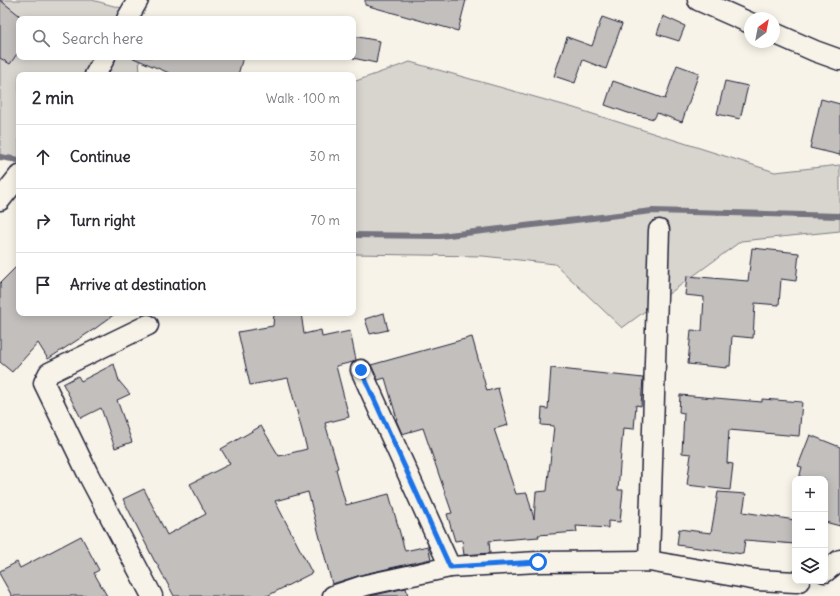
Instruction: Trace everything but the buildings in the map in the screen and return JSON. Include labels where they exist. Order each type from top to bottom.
[{"type":"street","points":[[129,16],[138,0]]},
{"type":"street","points":[[698,0],[744,20]]},
{"type":"street","points":[[780,36],[840,60]]},
{"type":"street","points":[[97,72],[103,60]]},
{"type":"street","points":[[0,200],[16,180]]},
{"type":"street","points":[[648,561],[659,230]]},
{"type":"street","points":[[148,325],[48,373],[44,383],[152,596]]},
{"type":"street","points":[[361,370],[450,567]]},
{"type":"street","points":[[828,570],[840,560]]},
{"type":"street","points":[[333,596],[366,585],[450,567],[538,562],[648,561],[757,580],[792,582]]},
{"type":"shaded area","points":[[0,0],[92,0],[136,12],[136,16],[16,16],[16,60],[139,60],[140,72],[16,72],[16,162],[0,154]]},
{"type":"shaded area","points":[[410,62],[574,108],[775,172],[840,165],[840,231],[741,241],[622,328],[555,264],[483,256],[356,254],[356,81]]},
{"type":"waterway","points":[[0,157],[16,160]]},
{"type":"waterway","points":[[356,235],[440,236],[652,211],[840,216]]},
{"type":"route","points":[[361,370],[450,567],[538,562]]}]
